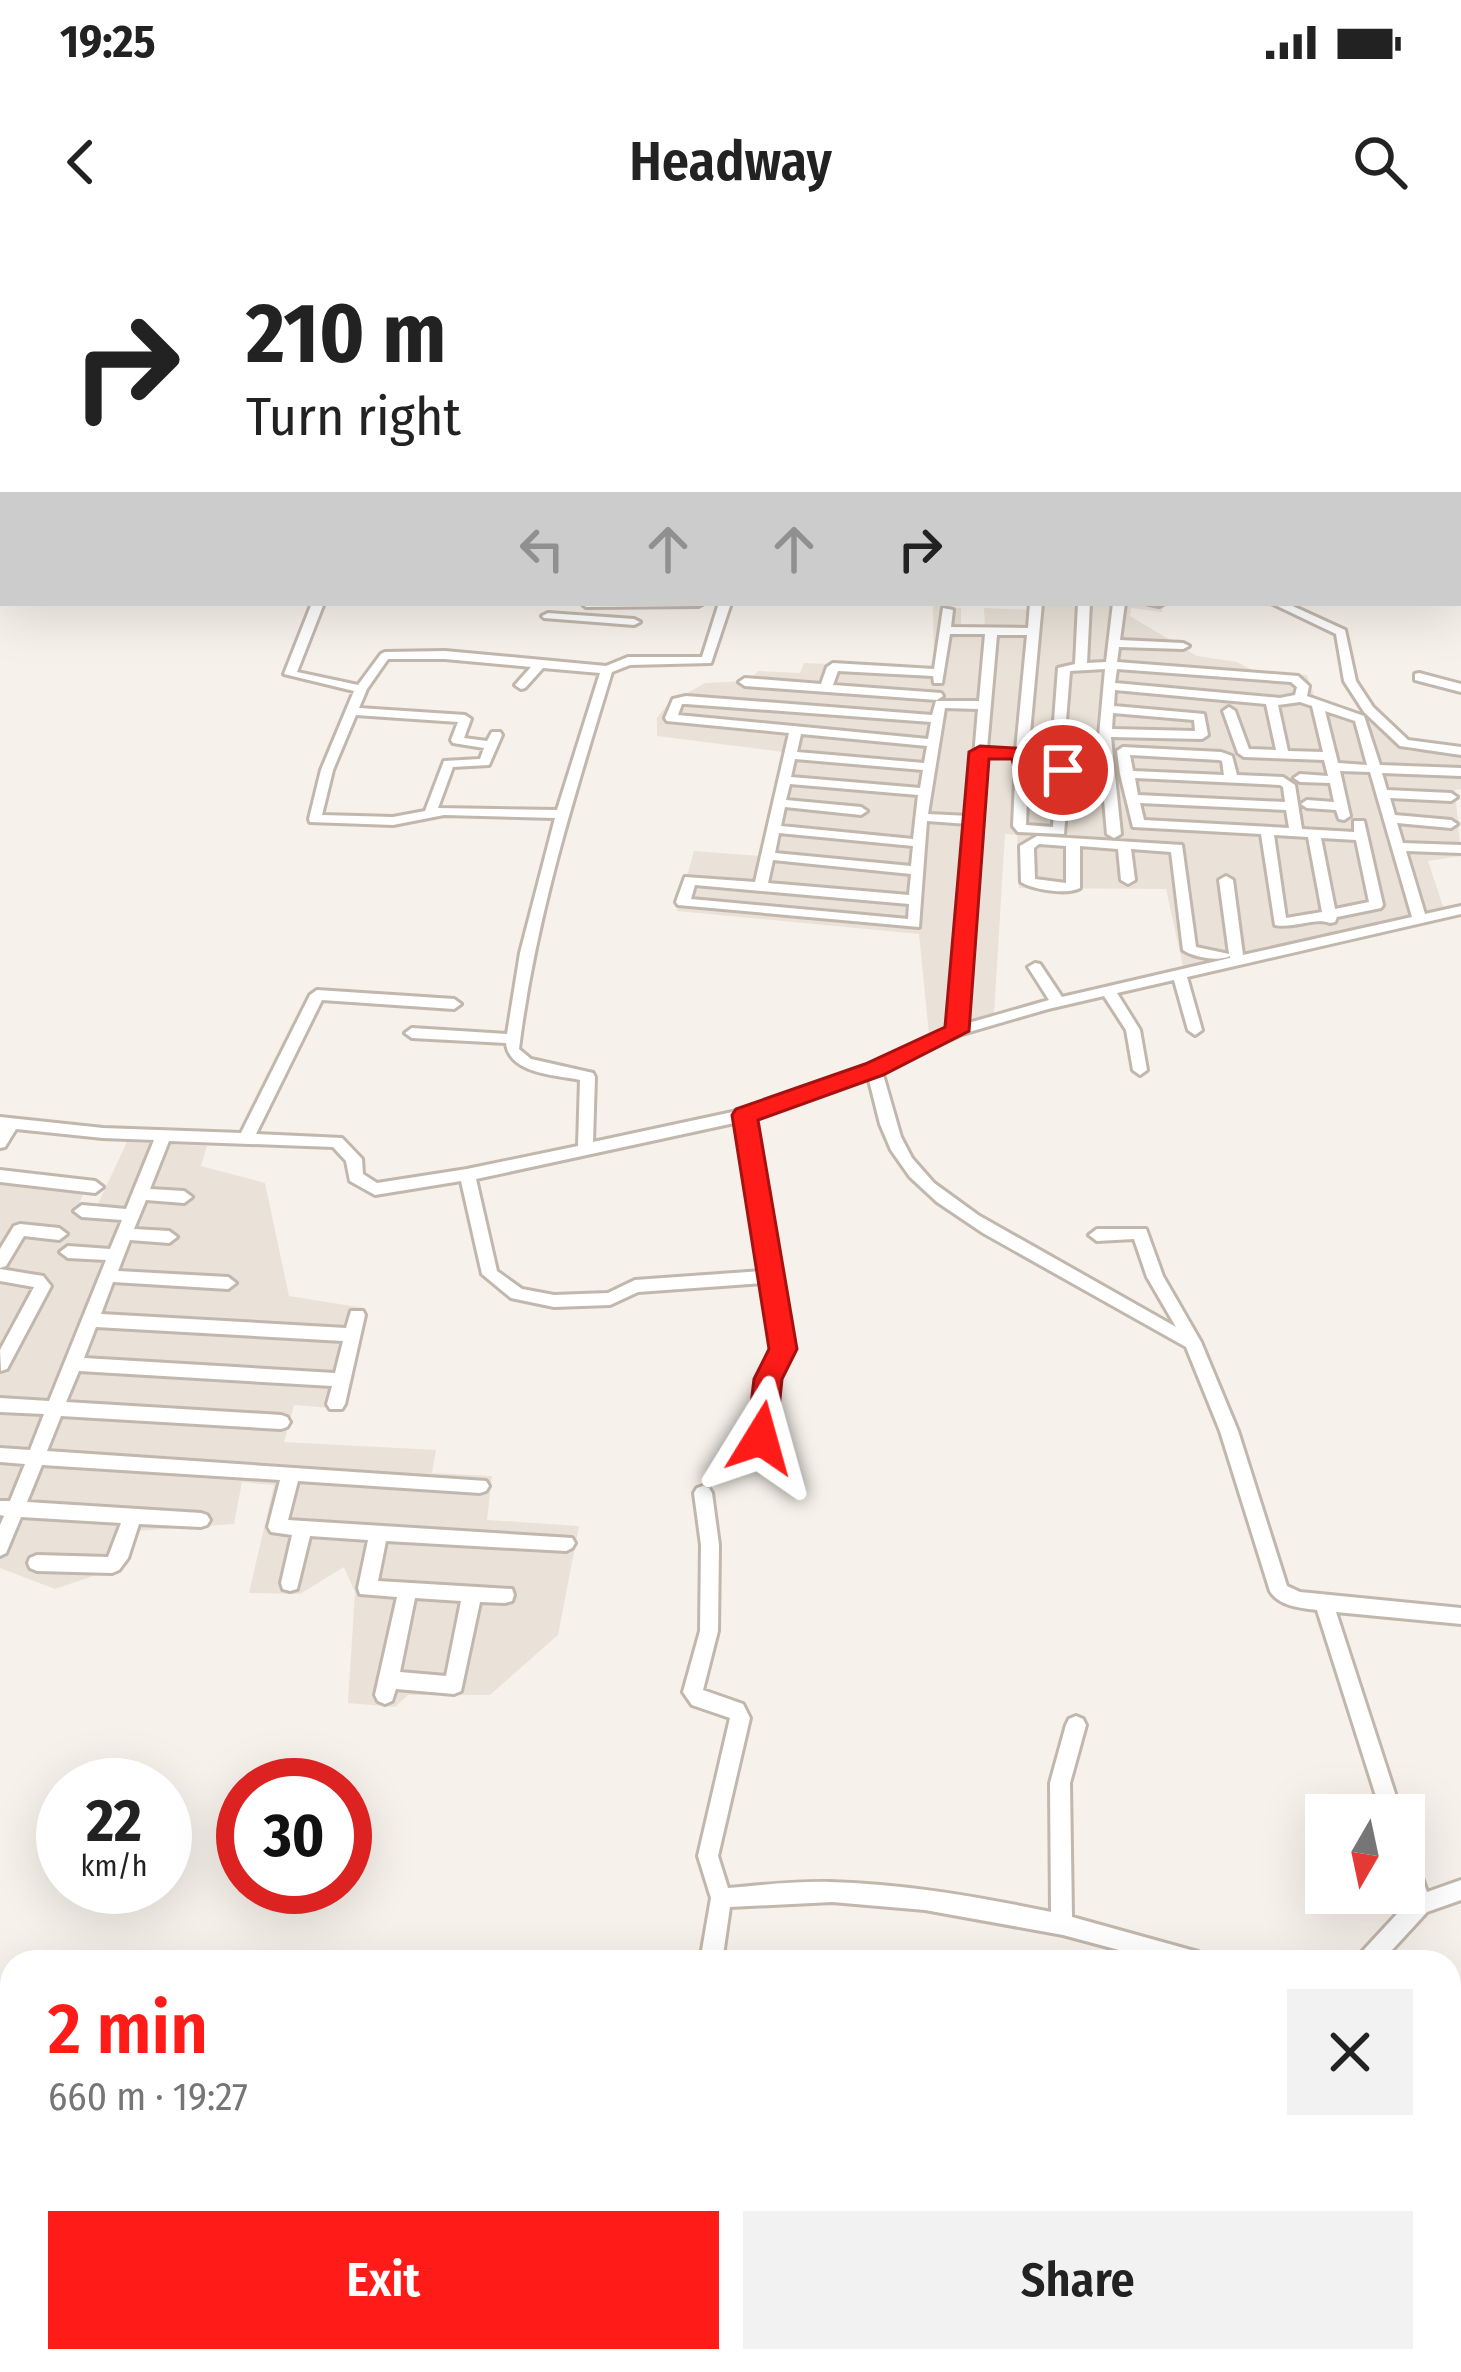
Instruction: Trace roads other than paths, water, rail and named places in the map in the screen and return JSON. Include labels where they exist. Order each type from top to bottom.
[{"type":"street","points":[[317,606],[290,674],[362,689]]},
{"type":"street","points":[[602,620],[606,606]]},
{"type":"street","points":[[563,814],[430,812],[393,820],[315,819],[327,770],[351,711],[382,656],[445,655],[608,670],[628,661],[709,660],[724,606]]},
{"type":"street","points":[[1036,606],[1022,760],[1019,826],[1023,829],[1059,831],[1063,770]]},
{"type":"street","points":[[1081,664],[1084,606]]},
{"type":"street","points":[[1119,606],[1106,736],[1108,774],[1128,880]]},
{"type":"street","points":[[1284,606],[1341,632],[1354,693],[1404,743],[1461,751]]},
{"type":"street","points":[[913,900],[688,880],[683,902],[914,924],[921,817],[941,700],[946,610]]},
{"type":"street","points":[[548,616],[634,622]]},
{"type":"street","points":[[1117,624],[1148,642]]},
{"type":"street","points":[[944,630],[1034,632]]},
{"type":"street","points":[[957,1031],[991,632]]},
{"type":"street","points":[[1115,643],[1184,646]]},
{"type":"street","points":[[521,685],[538,665]]},
{"type":"street","points":[[1059,737],[1065,666],[1287,678],[1300,682],[1301,698]]},
{"type":"street","points":[[826,688],[833,667],[939,674]]},
{"type":"street","points":[[585,1150],[588,1077],[526,1064],[515,1058],[513,1040],[526,956],[608,670]]},
{"type":"street","points":[[1419,677],[1461,688]]},
{"type":"street","points":[[733,704],[741,684],[983,705]]},
{"type":"street","points":[[1031,685],[1063,688]]},
{"type":"street","points":[[761,885],[791,755],[793,686]]},
{"type":"street","points":[[1108,686],[1271,701],[1301,698],[1364,723],[1419,918]]},
{"type":"street","points":[[934,743],[671,720],[680,700],[938,719]]},
{"type":"street","points":[[1271,701],[1283,754]]},
{"type":"street","points":[[1132,799],[1343,811],[1318,706]]},
{"type":"street","points":[[1024,736],[1202,735],[1200,716],[1107,709]]},
{"type":"street","points":[[351,711],[465,719],[457,740],[494,741],[481,764],[448,764],[430,812]]},
{"type":"street","points":[[1229,711],[1240,751],[1283,754],[1332,768],[1461,772]]},
{"type":"street","points":[[1231,778],[1228,759],[1221,756],[1124,751],[1138,824],[1314,834],[1361,830],[1376,905],[1280,922],[1267,832]]},
{"type":"street","points":[[980,752],[1063,770],[1108,774]]},
{"type":"street","points":[[791,755],[930,767]]},
{"type":"street","points":[[1300,778],[1332,768]]},
{"type":"street","points":[[1126,774],[1283,781],[1299,805],[1296,833]]},
{"type":"street","points":[[786,780],[926,792]]},
{"type":"street","points":[[857,837],[866,787]]},
{"type":"street","points":[[1384,794],[1451,797]]},
{"type":"street","points":[[781,803],[861,811]]},
{"type":"street","points":[[921,817],[974,820]]},
{"type":"street","points":[[1391,819],[1451,824]]},
{"type":"street","points":[[775,829],[919,843]]},
{"type":"street","points":[[1314,834],[1327,914],[1341,934]]},
{"type":"street","points":[[1072,842],[1073,888],[1028,883],[1028,846],[1037,840],[1119,840],[1177,848],[1190,950],[1237,957]]},
{"type":"street","points":[[1399,847],[1461,849]]},
{"type":"street","points":[[768,856],[916,870]]},
{"type":"street","points":[[1226,880],[1237,957]]},
{"type":"street","points":[[0,1143],[5,1124],[342,1144],[354,1159],[355,1177],[368,1187],[467,1175],[745,1115],[874,1070],[957,1031],[1058,1002],[1237,957],[1461,910]]},
{"type":"street","points":[[1035,967],[1058,1002]]},
{"type":"street","points":[[1179,973],[1195,1030]]},
{"type":"street","points":[[1108,991],[1133,1030],[1140,1070]]},
{"type":"street","points":[[246,1139],[316,995],[454,1004]]},
{"type":"street","points":[[412,1034],[513,1040]]},
{"type":"street","points":[[874,1070],[882,1108],[899,1150],[931,1188],[974,1221],[1046,1260],[1073,1281],[1193,1343]]},
{"type":"street","points":[[745,1115],[783,1349],[768,1379],[761,1438]]},
{"type":"street","points":[[0,1548],[8,1508],[36,1457],[163,1136]]},
{"type":"street","points":[[467,1175],[490,1274],[518,1294],[554,1301],[610,1299],[635,1286],[768,1277]]},
{"type":"street","points":[[0,1176],[95,1187]]},
{"type":"street","points":[[140,1194],[184,1197]]},
{"type":"street","points":[[82,1211],[132,1215]]},
{"type":"street","points":[[0,1228],[59,1234]]},
{"type":"street","points":[[0,1262],[20,1230]]},
{"type":"street","points":[[124,1234],[169,1237]]},
{"type":"street","points":[[1097,1235],[1141,1234],[1155,1277],[1193,1343],[1229,1431],[1280,1591],[1298,1600],[1461,1616]]},
{"type":"street","points":[[68,1252],[116,1255]]},
{"type":"street","points":[[0,1274],[37,1280],[43,1286],[1,1364]]},
{"type":"street","points":[[108,1276],[228,1283]]},
{"type":"street","points":[[336,1404],[357,1315]]},
{"type":"street","points":[[90,1320],[352,1335]]},
{"type":"street","points":[[73,1364],[341,1380]]},
{"type":"street","points":[[0,1405],[281,1421]]},
{"type":"street","points":[[0,1455],[480,1486]]},
{"type":"street","points":[[291,1474],[277,1527],[566,1543]]},
{"type":"street","points":[[703,1493],[710,1545],[709,1631],[693,1692],[698,1699],[736,1710],[740,1718],[708,1856],[721,1898],[713,1950]]},
{"type":"street","points":[[8,1508],[201,1520]]},
{"type":"street","points":[[37,1563],[112,1564],[119,1558],[132,1516]]},
{"type":"street","points":[[290,1583],[303,1528]]},
{"type":"street","points":[[378,1533],[367,1588],[505,1594]]},
{"type":"street","points":[[407,1590],[387,1688],[454,1685],[472,1593]]},
{"type":"street","points":[[1324,1603],[1385,1794]]},
{"type":"street","points":[[1062,1925],[1060,1783],[1076,1725]]},
{"type":"street","points":[[1425,1902],[1461,1890]]},
{"type":"street","points":[[721,1898],[831,1892],[1062,1925],[1154,1950]]},
{"type":"street","points":[[1378,1950],[1411,1914]]}]
